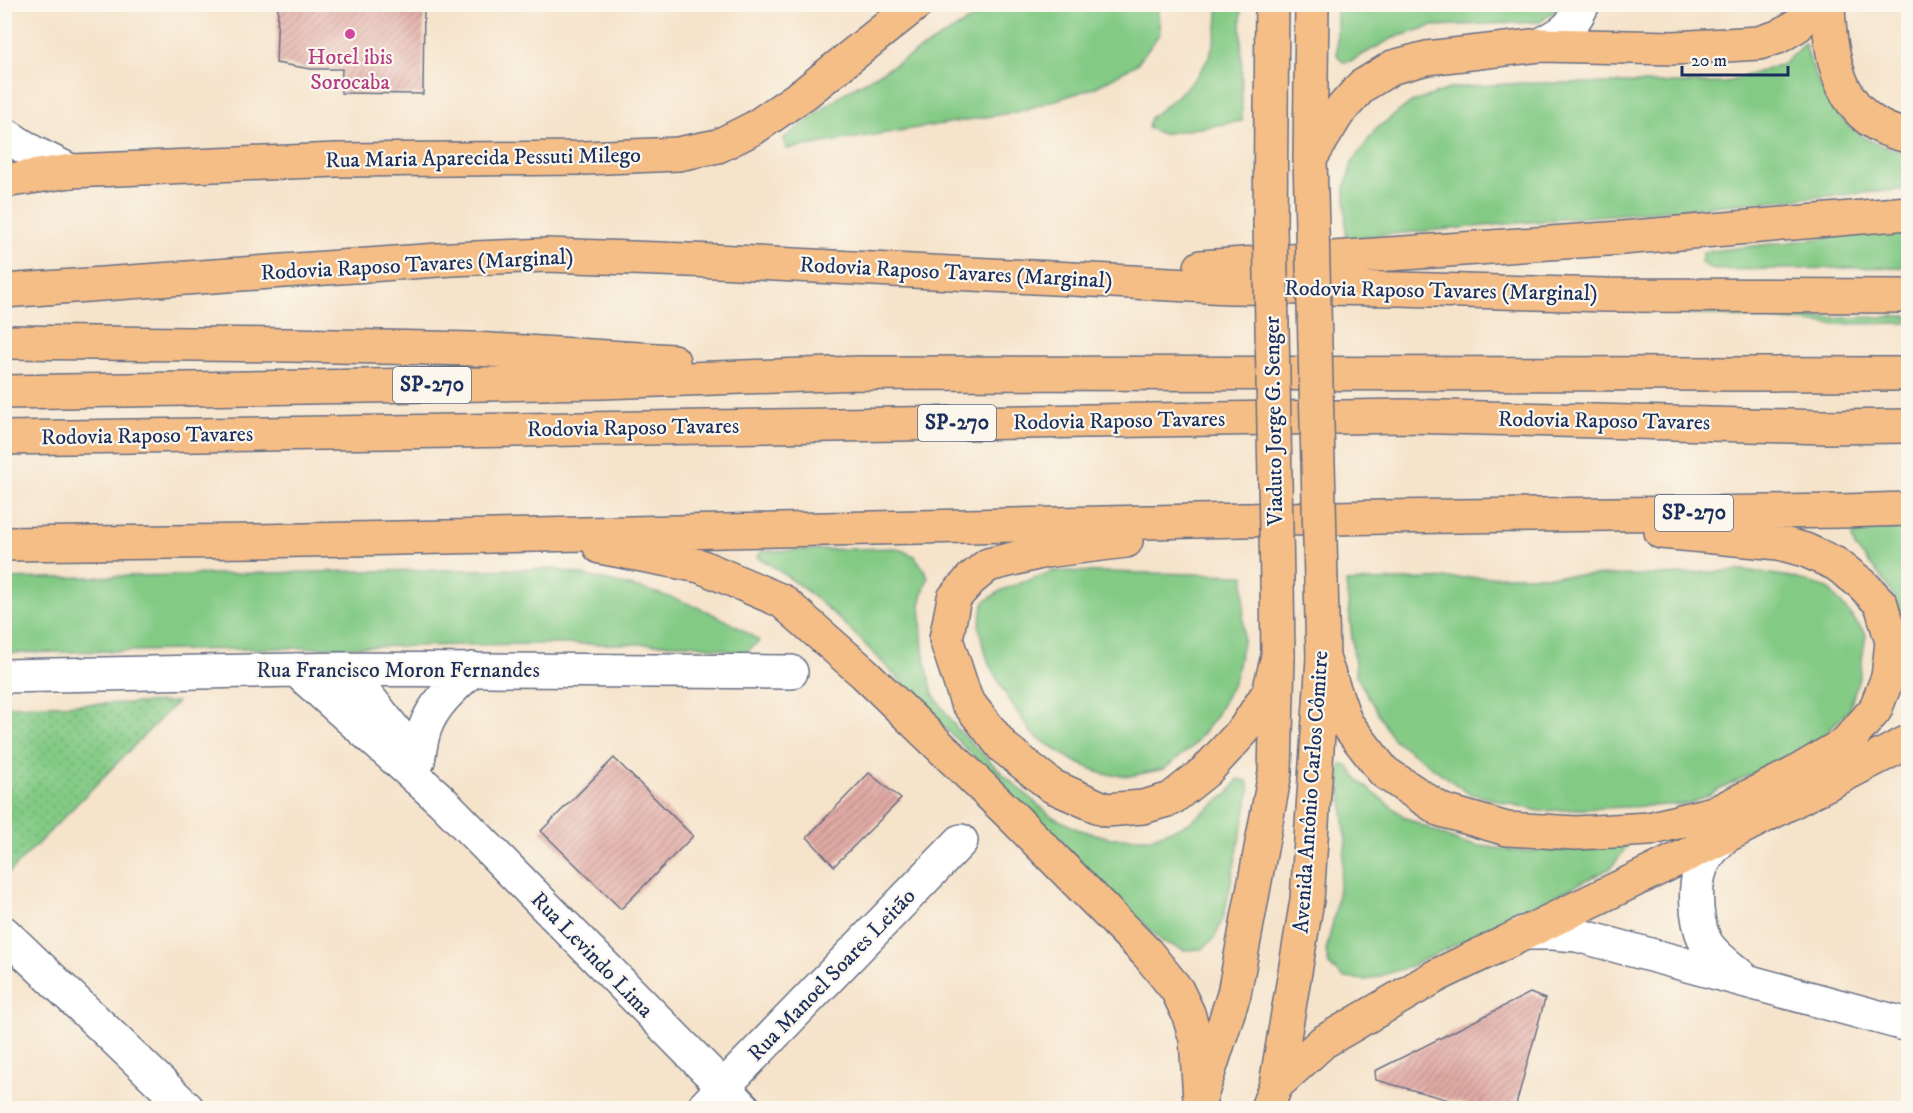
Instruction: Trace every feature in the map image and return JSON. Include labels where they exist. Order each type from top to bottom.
[{"type":"main road","name":"Rua Maria Aparecida Pessuti Milego","points":[[4,181],[70,171],[337,160],[678,154],[718,146],[754,128],[805,93],[916,4]]},
{"type":"main road","points":[[1310,159],[1338,113],[1362,86],[1394,67],[1427,58],[1540,45],[1674,48],[1759,42],[1778,37],[1798,26],[1813,4]]},
{"type":"main road","points":[[1828,4],[1834,60],[1845,92],[1864,114],[1884,127],[1908,136]]},
{"type":"main road","name":"Viaduto Jorge G. Senger","points":[[1272,9],[1270,224],[1277,582]]},
{"type":"main road","points":[[1310,159],[1312,11]]},
{"type":"main road","name":"Viaduto Jorge G. Senger","points":[[1310,159],[1321,580]]},
{"type":"main road","points":[[1051,278],[1622,238],[1908,213]]},
{"type":"main road","name":"Rodovia Raposo Tavares (Marginal)","points":[[4,291],[546,255],[716,261],[1229,287],[1606,295],[1908,296]]},
{"type":"main road","points":[[4,342],[474,349],[860,373]]},
{"type":"main road","name":"Rodovia Raposo Tavares","points":[[4,392],[602,382],[860,373],[1908,374]]},
{"type":"main road","name":"Rodovia Raposo Tavares","points":[[4,438],[1405,416],[1825,427],[1908,426]]},
{"type":"main road","name":"SP-270","points":[[4,544],[1908,509]]},
{"type":"main road","points":[[1323,658],[1346,723],[1384,772],[1441,810],[1507,829],[1576,833],[1649,829],[1718,812],[1794,774],[1846,743],[1875,710],[1888,677],[1892,642],[1881,603],[1862,584],[1836,564],[1805,550],[1779,543],[1480,516]]},
{"type":"main road","points":[[1278,656],[1269,692],[1244,730],[1206,771],[1171,798],[1143,807],[1106,810],[1052,786],[1003,747],[966,700],[946,639],[954,598],[988,565],[1045,551],[1107,543],[1383,517]]},
{"type":"main road","points":[[256,541],[600,547],[700,566],[782,601],[864,673],[1010,814],[1147,953],[1177,990],[1188,1013],[1199,1057],[1198,1104]]},
{"type":"main road","name":"Avenida Antônio Carlos Cômitre","points":[[1272,1097],[1307,900],[1323,658],[1321,580]]},
{"type":"main road","name":"Avenida Antônio Carlos Cômitre","points":[[1198,1104],[1234,994],[1253,902],[1275,773],[1277,582]]},
{"type":"main road","points":[[1272,1097],[1323,1042],[1438,975],[1724,837],[1908,742]]},
{"type":"street","points":[[1540,45],[1565,32],[1578,16],[1583,4]]},
{"type":"street","points":[[4,134],[32,153],[70,171]]},
{"type":"street","name":"Rua Francisco Moron Fernandes","points":[[4,676],[346,669],[791,672]]},
{"type":"street","name":"Rua Levindo Lima","points":[[346,669],[418,760],[441,800]]},
{"type":"street","points":[[418,760],[424,728],[432,713],[447,693],[473,669]]},
{"type":"street","name":"Rua Levindo Lima","points":[[296,670],[441,800],[723,1102]]},
{"type":"street","points":[[1724,837],[1706,858],[1701,868],[1697,887],[1700,922],[1706,943],[1746,980]]},
{"type":"street","name":"Rua Manoel Soares Leitão","points":[[723,1102],[961,841]]},
{"type":"street","points":[[4,933],[188,1108]]},
{"type":"street","points":[[1523,933],[1577,935],[1908,1025]]},
{"type":"green space","points":[[1337,4],[1558,5],[1557,9],[1540,22],[1432,26],[1393,38],[1351,61],[1343,62],[1337,55]]},
{"type":"green space","points":[[995,5],[1157,5],[1160,33],[1137,64],[1094,88],[1017,112],[787,149],[783,139],[846,92]]},
{"type":"green space","points":[[1218,5],[1241,5],[1242,121],[1162,134],[1148,128],[1150,118],[1179,95],[1208,58],[1214,42]]},
{"type":"green space","points":[[1805,43],[1818,82],[1839,116],[1868,140],[1887,148],[1908,152],[1908,189],[1346,238],[1345,188],[1352,163],[1376,129],[1410,103],[1452,88],[1522,83],[1724,83],[1783,64]]},
{"type":"green space","points":[[1908,228],[1908,267],[1714,270],[1701,263],[1703,252]]},
{"type":"green space","points":[[1657,311],[1846,318],[1908,316],[1908,323],[1832,324]]},
{"type":"green space","points":[[1908,528],[1908,622],[1885,582],[1855,547],[1852,537],[1859,530]]},
{"type":"green space","points":[[896,548],[915,556],[928,576],[920,604],[923,651],[933,694],[957,729],[1005,776],[1051,816],[1077,829],[1110,838],[1150,838],[1187,824],[1229,793],[1238,779],[1247,781],[1250,789],[1224,916],[1214,939],[1202,949],[1184,950],[1163,942],[977,760],[836,616],[811,594],[757,557],[762,551]]},
{"type":"green space","points":[[553,569],[633,587],[686,603],[712,613],[759,641],[745,653],[690,644],[531,644],[5,653],[5,579]]},
{"type":"green space","points":[[1744,570],[1791,577],[1828,588],[1866,634],[1860,674],[1849,710],[1815,743],[1690,804],[1539,811],[1468,793],[1392,738],[1356,675],[1346,582],[1509,576],[1664,575]]},
{"type":"green space","points":[[1053,571],[1244,575],[1243,642],[1234,682],[1215,717],[1193,746],[1164,769],[1130,776],[1103,774],[1072,760],[1033,735],[1009,700],[990,666],[983,646],[979,626],[984,602],[1002,590]]},
{"type":"green space","points":[[177,702],[5,877],[5,706]]},
{"type":"green space","points":[[1342,764],[1348,766],[1360,782],[1406,818],[1461,843],[1517,851],[1576,850],[1628,845],[1611,868],[1412,966],[1367,980],[1344,978],[1329,965],[1326,951],[1335,913],[1346,842],[1339,767]]},
{"type":"building","name":"Hotel ibis Sorocaba","points":[[278,5],[424,5],[423,94],[341,93],[342,69],[311,69],[276,63]]},
{"type":"building","points":[[614,758],[693,836],[621,909],[541,831]]},
{"type":"building","points":[[869,773],[901,799],[834,866],[807,837]]},
{"type":"building","points":[[1530,993],[1545,999],[1515,1108],[1478,1108],[1376,1080],[1375,1071]]},
{"type":"place","name":"Hotel ibis Sorocaba","points":[[350,34]]}]
